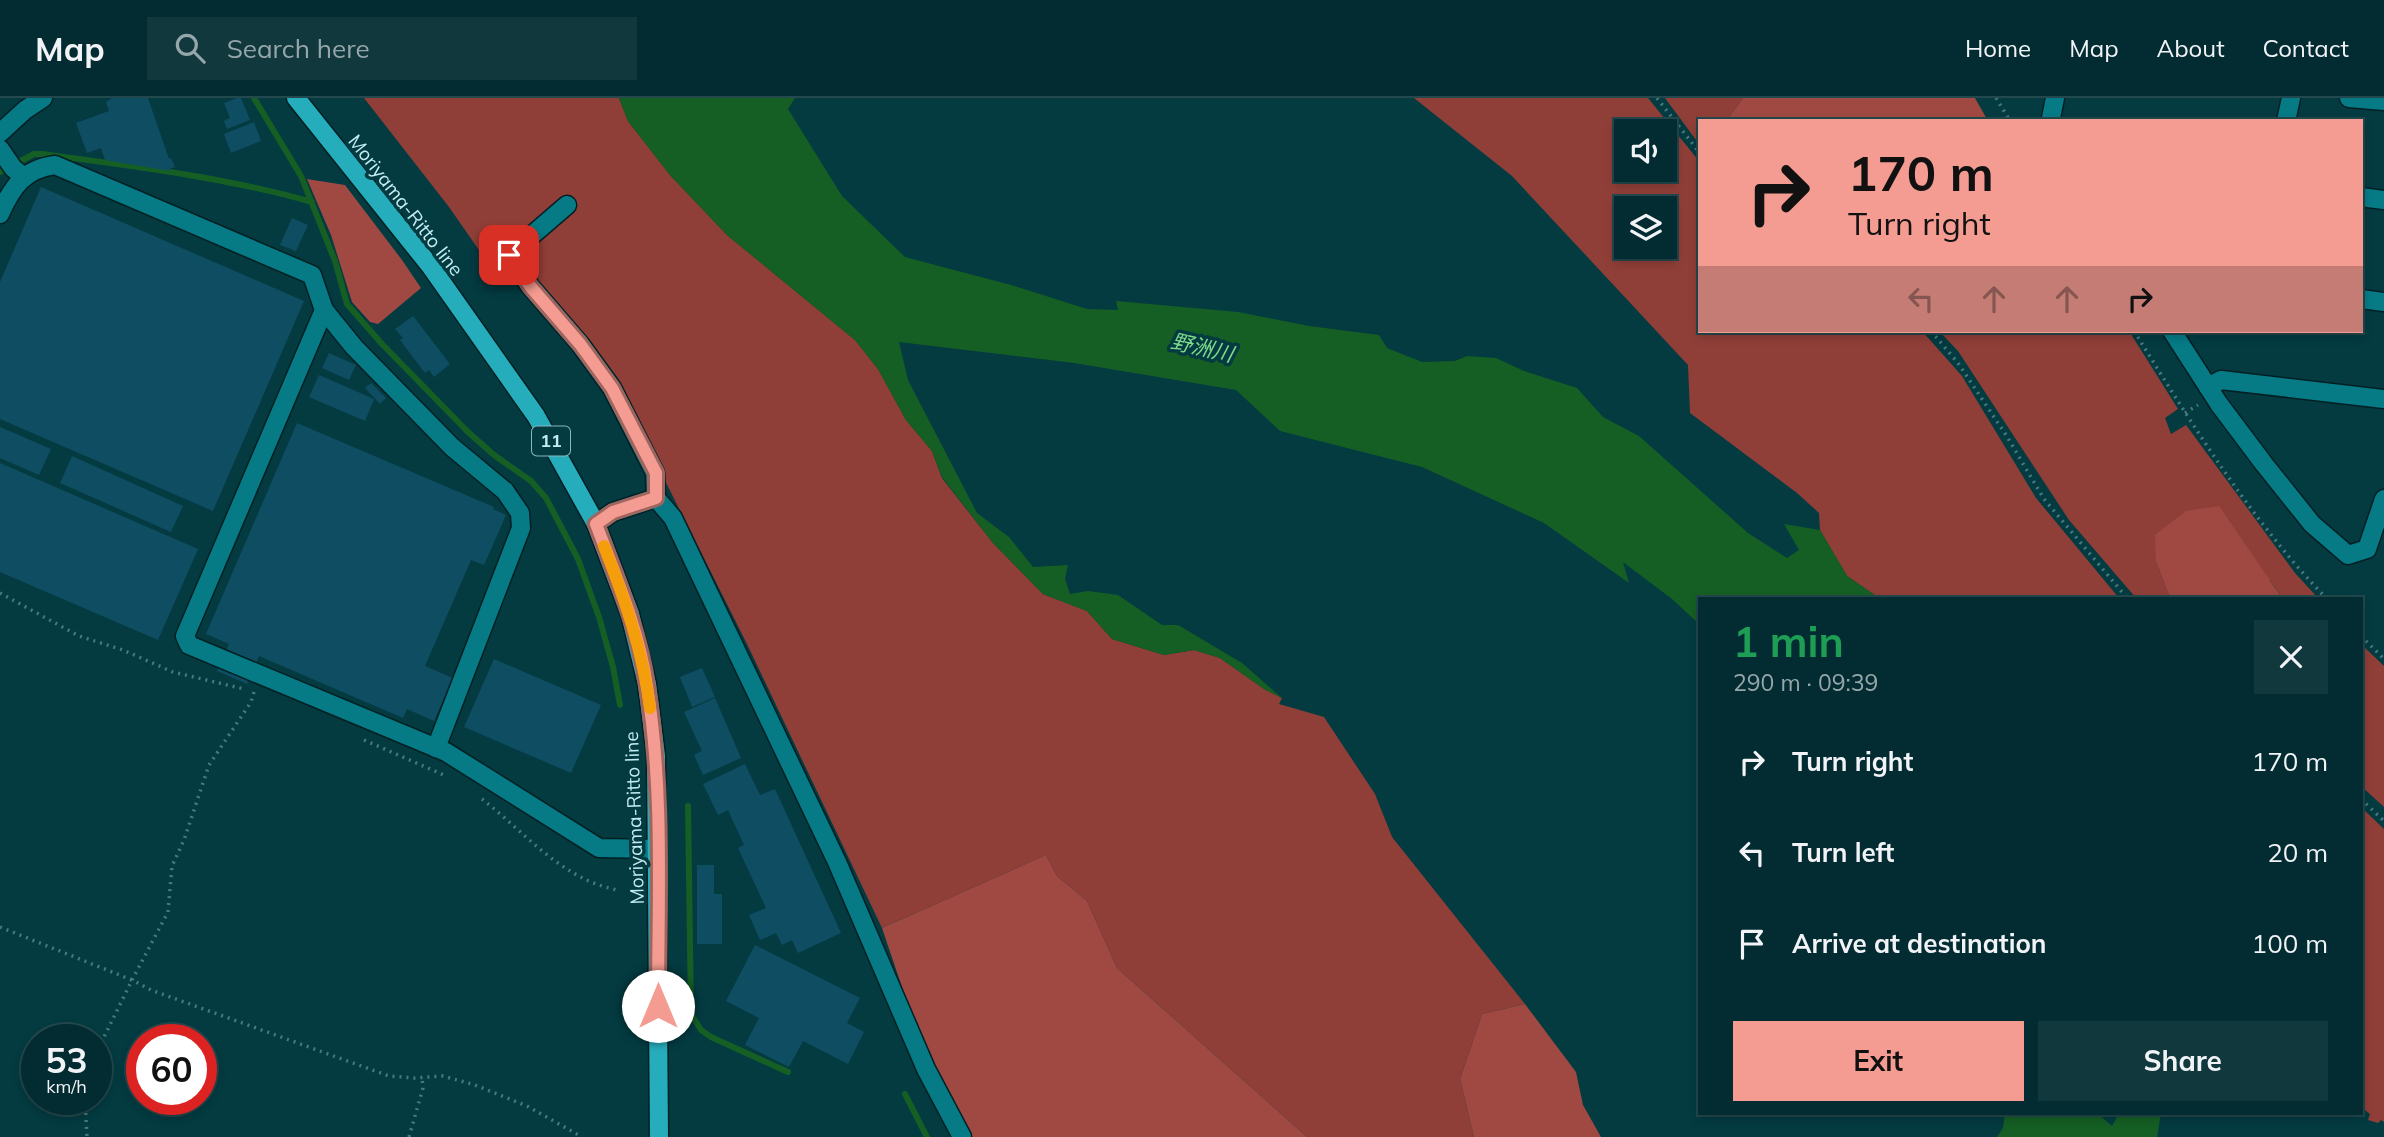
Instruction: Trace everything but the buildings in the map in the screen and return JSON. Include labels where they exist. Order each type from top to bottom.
[{"type":"main road","name":"Moriyama-Ritto line","points":[[296,98],[431,267],[536,416],[596,524],[630,614],[647,684],[656,755],[659,1137]]},
{"type":"street","points":[[0,133],[43,98]]},
{"type":"street","points":[[2051,119],[2055,98]]},
{"type":"street","points":[[2286,119],[2291,98]]},
{"type":"street","points":[[2349,98],[2384,101]]},
{"type":"street","points":[[0,214],[8,196],[11,164],[39,167],[55,165],[312,275],[324,310],[354,347],[452,447],[505,491],[520,513],[521,528],[436,748]]},
{"type":"street","points":[[2363,197],[2384,200]]},
{"type":"street","points":[[567,205],[509,255],[530,286],[580,344],[612,388],[656,473],[656,498],[673,518],[729,632],[837,862],[926,1069],[962,1137]]},
{"type":"street","points":[[2363,299],[2384,302]]},
{"type":"street","points":[[324,310],[185,636],[189,645],[436,748],[599,848],[657,849]]},
{"type":"street","points":[[2173,333],[2208,387],[2264,464],[2312,524],[2348,555],[2367,550],[2379,530],[2384,499]]},
{"type":"street","points":[[2208,387],[2221,380],[2384,399]]},
{"type":"street","points":[[596,524],[613,512],[656,498]]},
{"type":"path","points":[[1657,98],[1698,151]]},
{"type":"path","points":[[1996,98],[2009,119]]},
{"type":"path","points":[[1933,333],[1958,363],[1986,404],[2044,499],[2126,597]]},
{"type":"path","points":[[2135,333],[2225,472],[2262,522],[2325,597]]},
{"type":"path","points":[[0,593],[79,636],[123,650],[173,672],[264,696]]},
{"type":"path","points":[[2363,638],[2384,659]]},
{"type":"path","points":[[110,1024],[168,912],[172,866],[184,841],[209,765],[251,702],[254,692]]},
{"type":"path","points":[[363,740],[454,779]]},
{"type":"path","points":[[474,792],[559,863],[589,881],[620,891]]},
{"type":"path","points":[[2363,801],[2384,821]]},
{"type":"path","points":[[0,927],[132,980],[150,990],[352,1065],[389,1076],[443,1076],[475,1085],[527,1106],[582,1137]]},
{"type":"path","points":[[409,1137],[424,1088],[422,1077]]},
{"type":"path","points":[[86,1115],[87,1137]]},
{"type":"shaded area","points":[[364,98],[619,98],[628,121],[670,175],[727,235],[855,340],[878,369],[906,420],[932,451],[942,478],[993,543],[1043,594],[1087,611],[1112,639],[1164,655],[1194,650],[1220,658],[1264,689],[1282,698],[1279,704],[1324,717],[1375,794],[1392,837],[1525,1004],[1482,1014],[1460,1079],[1474,1137],[1307,1137],[1117,968],[1087,901],[1057,876],[1046,855],[882,928],[747,644],[619,389],[508,246],[488,263],[449,207]]},
{"type":"shaded area","points":[[1414,98],[1648,98],[1665,119],[1614,119],[1614,182],[1677,182],[1677,134],[1698,160],[1698,333],[1924,333],[1962,376],[2036,498],[2118,597],[1878,597],[1847,576],[1820,530],[1819,513],[1797,493],[1690,413],[1688,365],[1512,176]]},
{"type":"shaded area","points":[[1665,98],[1743,98],[1727,119],[1698,119],[1698,143]]},
{"type":"shaded area","points":[[1743,98],[1975,98],[1987,119],[1727,119]]},
{"type":"shaded area","points":[[307,179],[345,185],[421,288],[378,324],[370,322],[352,302],[331,235]]},
{"type":"shaded area","points":[[1941,333],[2130,333],[2178,409],[2165,418],[2171,434],[2186,425],[2295,573],[2317,597],[2281,597],[2270,580],[2156,562],[2170,597],[2135,597],[2069,520],[1958,351]]},
{"type":"shaded area","points":[[2219,506],[2281,597],[2170,597],[2156,562],[2155,535],[2186,511]]},
{"type":"shaded area","points":[[2363,646],[2384,666],[2384,807],[2363,788]]},
{"type":"shaded area","points":[[2363,809],[2384,829],[2384,1122],[2368,1120],[2370,1114],[2363,1109]]},
{"type":"shaded area","points":[[1046,855],[1057,876],[1087,901],[1117,968],[1307,1137],[968,1137],[931,1073],[882,928]]},
{"type":"shaded area","points":[[1525,1004],[1576,1072],[1583,1105],[1601,1137],[1474,1137],[1460,1079],[1482,1014]]},
{"type":"water","name":"野洲川","points":[[619,98],[795,98],[788,109],[842,196],[905,257],[1011,285],[1087,309],[1118,310],[1116,301],[1238,312],[1309,326],[1379,335],[1387,348],[1422,362],[1455,361],[1467,356],[1496,358],[1524,371],[1577,388],[1603,417],[1639,436],[1748,533],[1787,558],[1799,550],[1784,524],[1820,530],[1847,576],[1878,597],[1698,597],[1698,623],[1672,599],[1623,562],[1629,583],[1544,523],[1422,467],[1280,431],[1236,390],[1074,363],[899,342],[908,380],[977,513],[1009,537],[1033,567],[1068,565],[1065,579],[1070,594],[1088,591],[1118,595],[1162,625],[1178,625],[1242,663],[1282,698],[1264,689],[1220,658],[1194,650],[1164,655],[1112,639],[1087,611],[1043,594],[993,543],[942,477],[932,451],[906,420],[878,369],[855,340],[727,235],[670,175],[628,121]]},
{"type":"water","points":[[2005,1115],[2099,1115],[2112,1126],[2118,1115],[2161,1115],[2157,1137],[1997,1137],[2003,1128]]},
{"type":"waterway","points":[[254,98],[301,176],[335,261],[347,304],[468,432],[494,455],[531,481],[546,498],[578,559],[599,617],[620,705]]},
{"type":"waterway","points":[[0,172],[34,154],[42,154],[212,179],[312,202]]},
{"type":"waterway","points":[[688,806],[691,1014],[701,1030],[711,1037],[788,1072]]},
{"type":"waterway","points":[[905,1094],[927,1137]]},
{"type":"slow traffic","points":[[604,546],[630,614],[650,708]]},
{"type":"route","points":[[509,255],[519,272],[580,344],[612,388],[656,473],[656,498],[613,512],[596,524],[630,614],[647,684],[656,755],[658,1006]]}]
